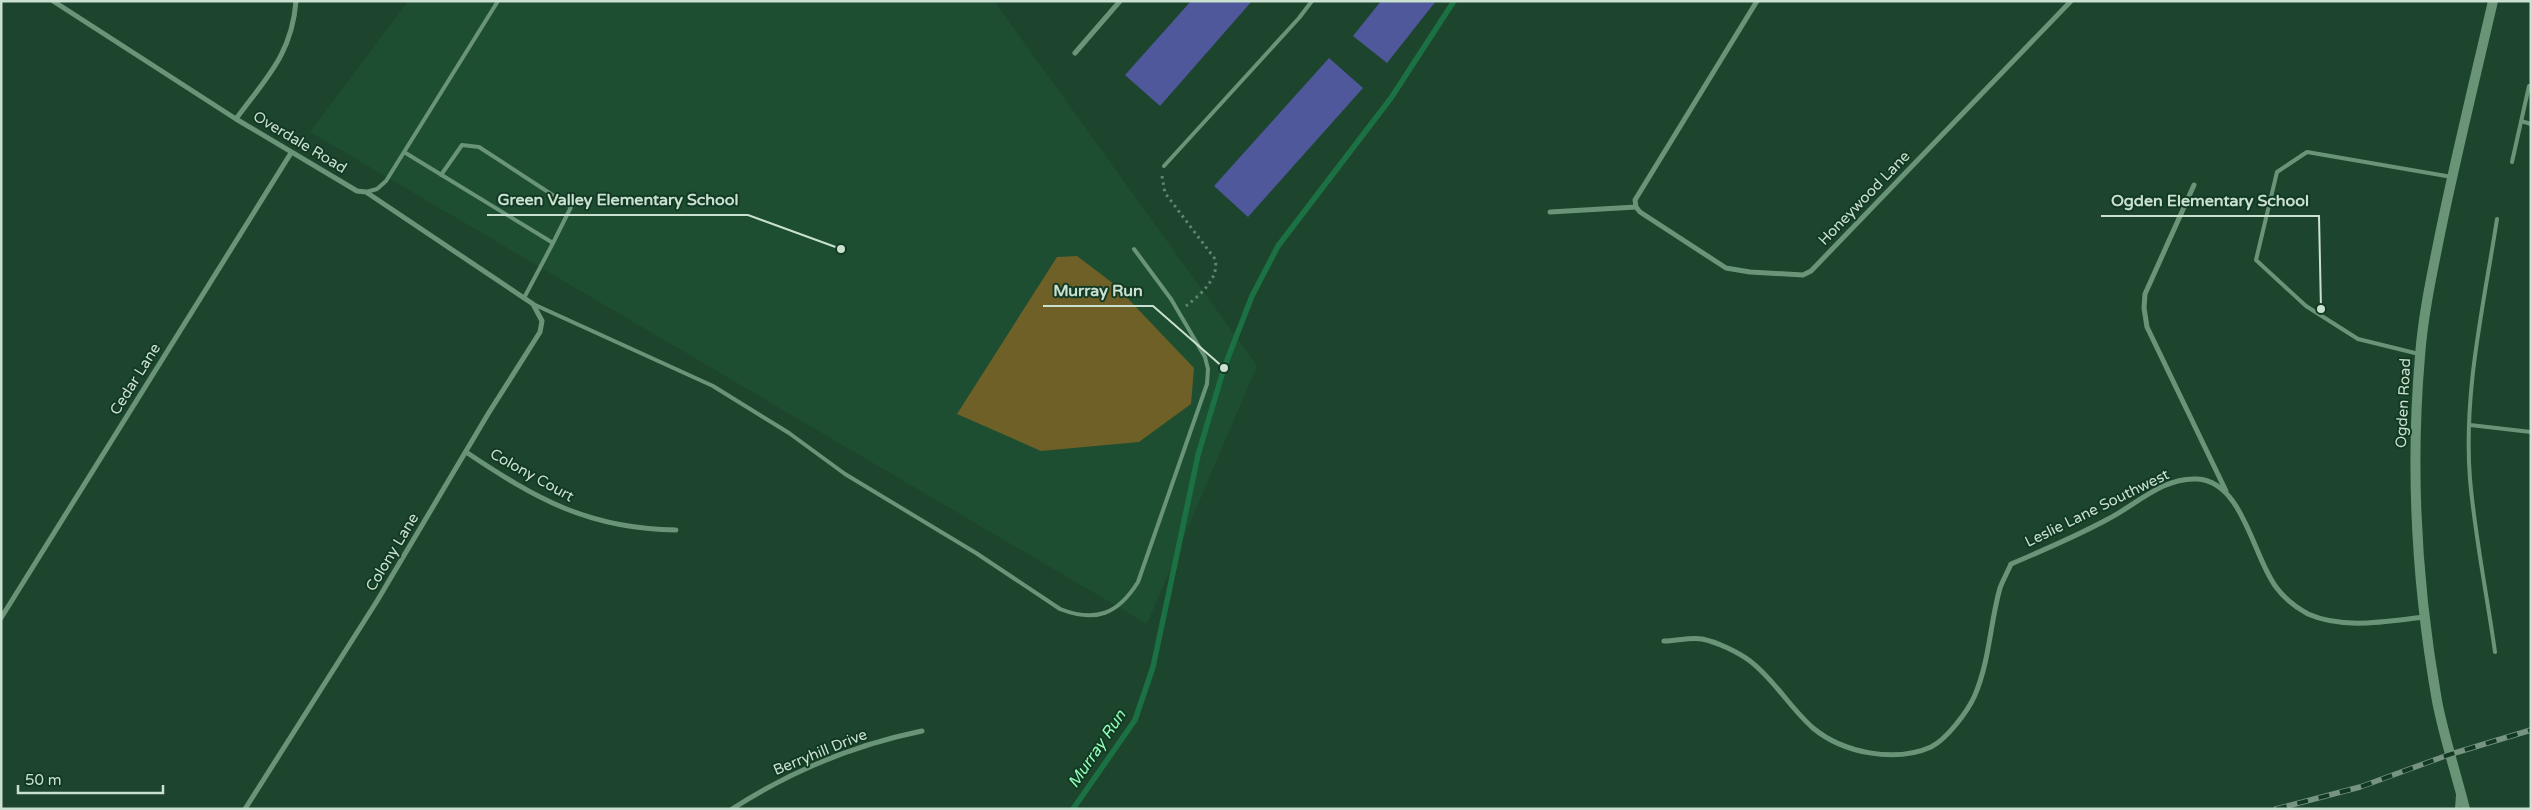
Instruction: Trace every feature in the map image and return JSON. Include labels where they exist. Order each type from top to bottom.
[{"type":"street","name":"Overdale Road","points":[[53,1],[236,119],[357,191],[366,192],[533,304]]},
{"type":"street","points":[[236,119],[281,59],[294,21],[296,1]]},
{"type":"street","points":[[1075,53],[1120,1]]},
{"type":"street","points":[[1550,212],[1636,207],[1635,200],[1757,1]]},
{"type":"street","name":"Honeywood Lane","points":[[1636,207],[1640,212],[1726,268],[1750,272],[1803,275],[1818,264],[2071,1]]},
{"type":"street","name":"Ogden Road","points":[[2465,809],[2438,702],[2426,617],[2416,496],[2415,440],[2420,354],[2430,286],[2452,177],[2493,1]]},
{"type":"street","name":"Cedar Lane","points":[[1,618],[292,153]]},
{"type":"street","points":[[2194,185],[2145,294],[2144,308],[2147,327],[2226,492],[2241,516],[2276,587],[2291,602],[2309,614],[2351,623],[2426,617]]},
{"type":"street","name":"Colony Lane","points":[[245,809],[377,601],[540,332],[542,321],[533,304]]},
{"type":"street","name":"Colony Court","points":[[466,452],[509,480],[548,501],[580,515],[614,525],[648,530],[676,530]]},
{"type":"street","name":"Leslie Lane Southwest","points":[[1664,641],[1701,639],[1721,646],[1750,661],[1813,728],[1834,741],[1860,751],[1882,754],[1912,753],[1933,746],[1949,734],[1974,696],[1991,644],[2001,588],[2011,564],[2087,530],[2158,489],[2178,481],[2197,479],[2214,483],[2226,492]]},
{"type":"street","name":"Berryhill Drive","points":[[732,809],[764,788],[805,767],[894,737],[922,731]]},
{"type":"lane","points":[[366,192],[377,188],[386,181],[498,1]]},
{"type":"lane","points":[[1164,166],[1299,18],[1312,1]]},
{"type":"lane","points":[[2512,162],[2529,86]]},
{"type":"lane","points":[[2521,121],[2531,124]]},
{"type":"lane","points":[[441,174],[462,145],[479,147],[571,207],[524,298]]},
{"type":"lane","points":[[404,152],[552,243]]},
{"type":"lane","points":[[2420,354],[2358,339],[2306,306],[2256,260],[2277,172],[2308,152],[2452,177]]},
{"type":"lane","points":[[2495,652],[2470,478],[2470,425],[2476,357],[2497,219]]},
{"type":"lane","points":[[533,304],[712,386],[789,433],[845,474],[976,553],[1060,609],[1075,615],[1094,616],[1118,607],[1138,582],[1207,384],[1208,369],[1205,357],[1178,311],[1134,249]]},
{"type":"lane","points":[[2470,425],[2531,432]]},
{"type":"lane","points":[[2457,809],[2458,780]]},
{"type":"path","points":[[1164,166],[1162,183],[1165,193],[1215,259],[1216,264],[1213,278],[1207,286],[1197,297],[1178,311]]},
{"type":"shaded area","points":[[408,1],[994,1],[1257,366],[1147,624],[310,132]]},
{"type":"shaded area","points":[[1077,256],[1114,284],[1194,368],[1191,404],[1139,442],[1041,451],[957,414],[1057,257]]},
{"type":"building","points":[[1191,1],[1252,1],[1160,106],[1125,75]]},
{"type":"building","points":[[1381,1],[1436,1],[1387,63],[1353,36]]},
{"type":"building","points":[[1329,58],[1363,88],[1248,217],[1214,186]]},
{"type":"waterway","name":"Murray Run","points":[[1073,809],[1135,720],[1153,667],[1198,455],[1224,368],[1252,296],[1278,246],[1391,98],[1454,1]]},
{"type":"railway","points":[[2276,809],[2360,787],[2448,755],[2531,730]]},
{"type":"place","name":"Green Valley Elementary School","points":[[841,249]]},
{"type":"place","name":"Ogden Elementary School","points":[[2321,309]]},
{"type":"place","name":"Murray Run","points":[[1224,368]]}]
